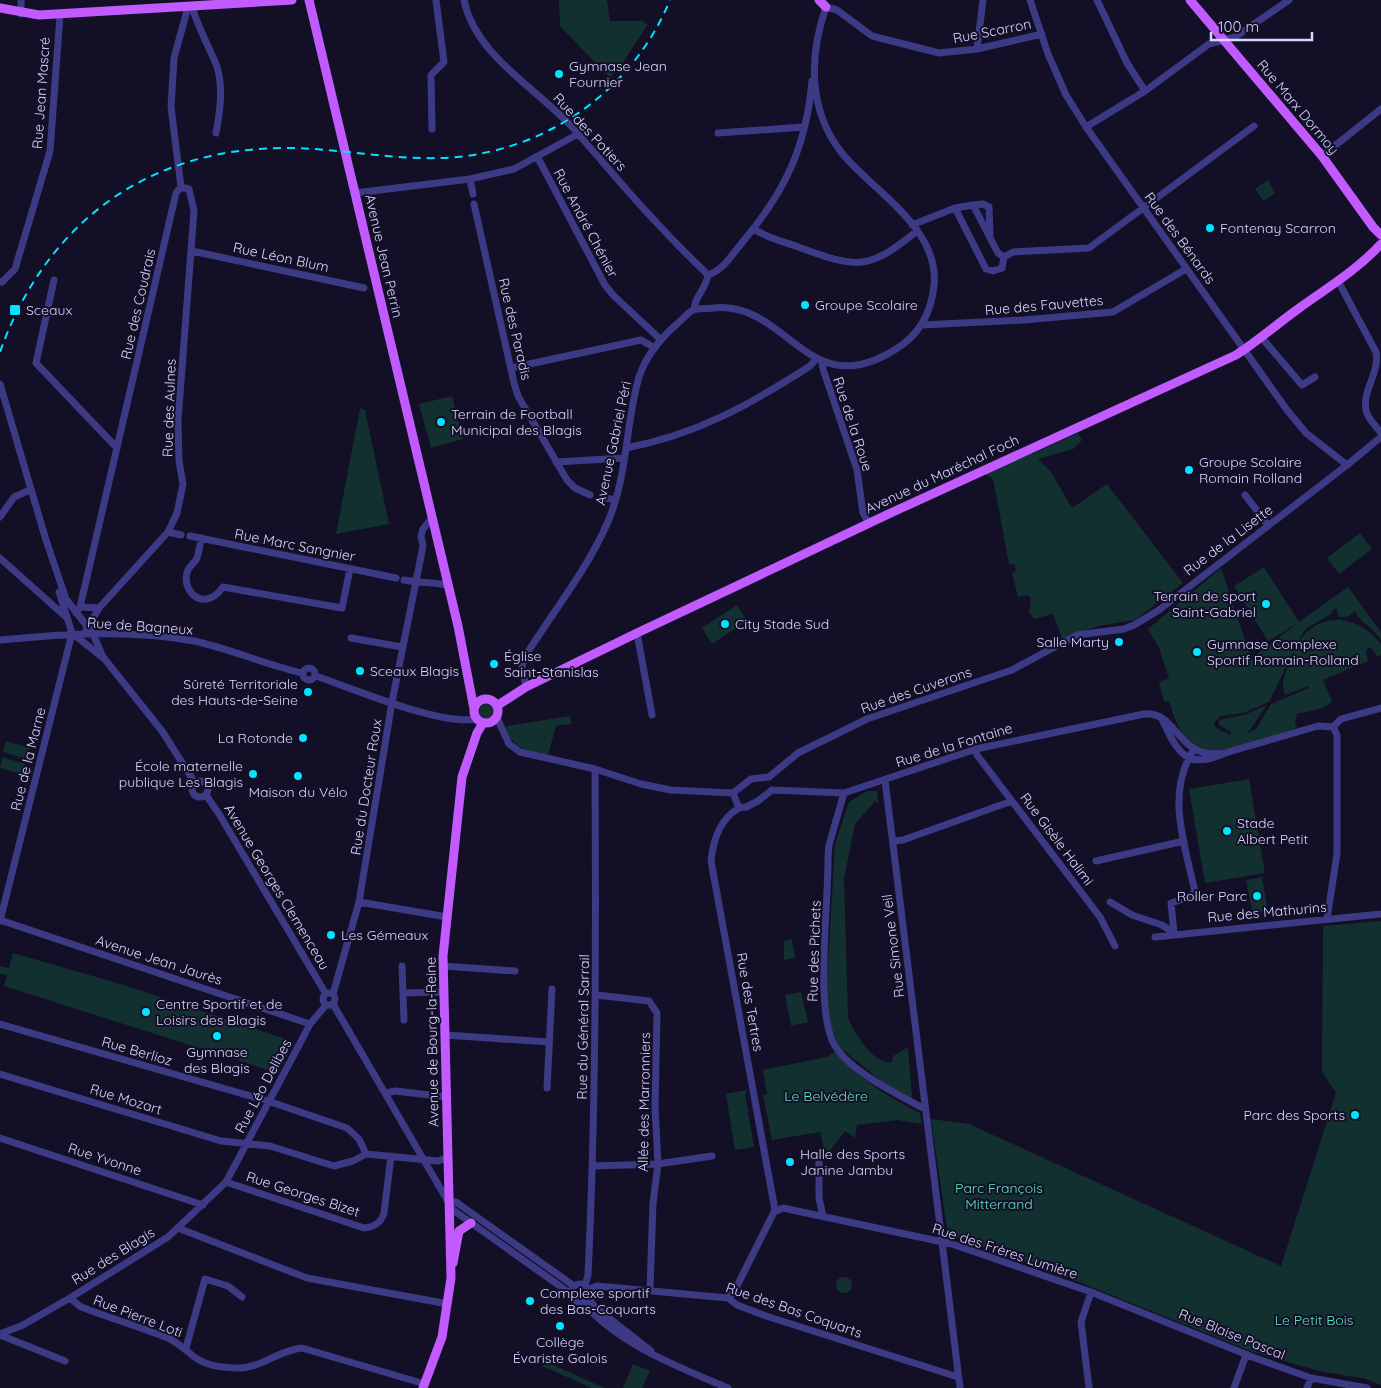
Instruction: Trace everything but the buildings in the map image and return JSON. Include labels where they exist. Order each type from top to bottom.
[{"type":"main road","points":[[0,8],[21,14],[60,15],[292,0]]},
{"type":"main road","name":"Avenue Jean Perrin","points":[[309,0],[432,518],[467,669],[470,696],[474,709]]},
{"type":"main road","name":"Rue Marx Dormoy","points":[[1190,0],[1225,39],[1322,156],[1372,227],[1381,235]]},
{"type":"main road","name":"Avenue du Maréchal Foch","points":[[498,706],[526,687],[636,633],[1244,350],[1362,264],[1381,244]]},
{"type":"main road","name":"Avenue Jean Perrin","points":[[467,669],[477,692],[483,699]]},
{"type":"main road","points":[[483,699],[494,700],[498,706],[496,718],[493,722],[480,721],[474,709],[476,703],[483,699]]},
{"type":"main road","name":"Avenue de Bourg-la-Reine","points":[[451,1268],[443,966],[462,777],[480,721]]},
{"type":"main road","points":[[424,1386],[436,1358],[448,1304],[451,1268],[456,1253],[459,1231],[471,1223]]},
{"type":"street","points":[[21,0],[21,14]]},
{"type":"street","points":[[432,128],[431,75],[444,62],[436,0]]},
{"type":"street","name":"Rue des Potiers","points":[[464,0],[470,21],[477,33],[509,68],[559,114],[656,223],[708,275]]},
{"type":"street","points":[[837,0],[837,10]]},
{"type":"street","points":[[976,49],[983,0]]},
{"type":"street","points":[[1097,0],[1127,63],[1145,91]]},
{"type":"street","points":[[1086,127],[1145,91],[1209,44],[1235,37],[1289,0]]},
{"type":"street","name":"Rue des Bénards","points":[[1032,1],[1042,34],[1066,95],[1086,127],[1142,209],[1299,426],[1347,465]]},
{"type":"street","points":[[708,275],[718,271],[754,229],[773,205],[785,183],[809,110],[812,70],[824,2]]},
{"type":"street","name":"Rue Scarron","points":[[824,2],[872,36],[939,53],[976,49],[1042,34]]},
{"type":"street","points":[[190,7],[216,66],[220,81],[221,102],[216,133]]},
{"type":"street","name":"Rue des Coudrais","points":[[79,613],[176,193],[181,187],[171,107],[174,58],[190,7]]},
{"type":"street","name":"Rue Jean Mascré","points":[[1,284],[15,269],[50,151],[60,15]]},
{"type":"street","points":[[694,309],[726,307],[760,317],[802,350],[820,360],[855,366],[874,360],[903,344],[922,325],[934,284],[932,265],[924,241],[915,228],[841,151],[820,111],[812,70]]},
{"type":"street","points":[[1322,156],[1381,109]]},
{"type":"street","points":[[809,110],[820,111]]},
{"type":"street","points":[[1004,257],[1013,252],[1089,248],[1254,126]]},
{"type":"street","points":[[718,133],[804,127]]},
{"type":"street","points":[[355,193],[470,179],[514,169],[538,158],[578,134]]},
{"type":"street","name":"Rue André Chénier","points":[[538,158],[605,285],[613,296],[660,339]]},
{"type":"street","points":[[470,179],[473,194]]},
{"type":"street","name":"Rue des Aulnes","points":[[88,632],[99,608],[168,532],[177,513],[182,484],[178,426],[192,252],[193,202],[189,190],[181,187]]},
{"type":"street","name":"Rue des Paradis","points":[[474,204],[510,368],[518,396],[566,480],[575,488],[590,495]]},
{"type":"street","points":[[754,229],[838,262],[855,264],[871,261],[889,254],[915,228],[956,208],[983,204],[989,207],[990,239]]},
{"type":"street","points":[[973,205],[998,254],[1004,257]]},
{"type":"street","points":[[956,208],[986,268],[993,271],[1002,268],[1004,257]]},
{"type":"street","name":"Rue Léon Blum","points":[[192,252],[364,288]]},
{"type":"street","name":"Rue des Fauvettes","points":[[922,325],[1031,320],[1113,312],[1186,269]]},
{"type":"street","name":"Avenue Gabriel Péri","points":[[526,687],[522,666],[526,655],[602,534],[615,500],[640,375],[660,339],[694,309],[695,302],[707,286],[708,275]]},
{"type":"street","points":[[54,280],[36,363],[117,448]]},
{"type":"street","points":[[1338,281],[1376,352],[1376,363],[1365,407],[1367,415],[1381,435]]},
{"type":"street","points":[[1262,338],[1302,385],[1315,376]]},
{"type":"street","points":[[510,368],[641,340],[655,348]]},
{"type":"street","points":[[626,448],[688,432],[716,420],[755,402],[820,360]]},
{"type":"street","name":"Rue de la Roue","points":[[820,360],[857,470],[863,513],[869,523]]},
{"type":"street","points":[[0,384],[30,490],[66,599],[79,613],[103,657]]},
{"type":"street","name":"Rue de la Lisette","points":[[1077,635],[1134,626],[1159,610],[1347,465],[1381,435]]},
{"type":"street","points":[[556,462],[624,458]]},
{"type":"street","points":[[0,517],[17,495],[30,490]]},
{"type":"street","points":[[1245,495],[1268,525]]},
{"type":"street","points":[[602,497],[615,500]]},
{"type":"street","points":[[414,582],[421,554],[421,536],[423,529],[432,518]]},
{"type":"street","points":[[168,532],[181,535]]},
{"type":"street","name":"Rue Marc Sangnier","points":[[190,536],[396,578]]},
{"type":"street","points":[[201,538],[197,559],[188,568],[186,577],[188,588],[194,596],[201,599],[213,598],[223,587],[342,608],[350,568]]},
{"type":"street","points":[[49,550],[60,609]]},
{"type":"street","points":[[0,558],[60,609],[68,621],[72,633],[103,657],[162,731],[195,782]]},
{"type":"street","points":[[404,580],[414,582],[428,580],[447,585]]},
{"type":"street","name":"Rue du Docteur Roux","points":[[329,994],[359,902],[414,582]]},
{"type":"street","points":[[68,621],[79,613],[99,608]]},
{"type":"street","name":"Rue de Bagneux","points":[[0,640],[88,632],[194,641],[300,672],[307,668],[312,669],[316,676],[402,706],[465,721],[480,721]]},
{"type":"street","name":"Rue de la Marne","points":[[0,920],[72,633]]},
{"type":"street","points":[[636,633],[652,714]]},
{"type":"street","points":[[98,645],[105,634]]},
{"type":"street","name":"Rue des Cuverons","points":[[769,778],[798,753],[852,726],[1012,670],[1077,635]]},
{"type":"street","points":[[351,638],[402,647]]},
{"type":"street","points":[[1334,727],[1341,719],[1381,708]]},
{"type":"street","name":"Rue de la Fontaine","points":[[772,790],[844,793],[976,749],[1144,714],[1154,713],[1161,717]]},
{"type":"street","points":[[1161,717],[1175,747],[1188,758],[1204,761],[1318,726],[1334,727]]},
{"type":"street","points":[[1161,717],[1182,740],[1194,749],[1211,754],[1226,753]]},
{"type":"street","points":[[496,718],[509,744],[520,752],[595,769],[641,784],[671,790],[733,793],[751,779],[769,778],[772,790],[758,801],[739,808],[733,793]]},
{"type":"street","points":[[1327,919],[1337,854],[1337,735],[1334,727]]},
{"type":"street","name":"Rue Gisèle Halimi","points":[[976,749],[977,755],[1100,917],[1115,946]]},
{"type":"street","points":[[1174,933],[1171,903],[1189,897],[1195,892],[1178,803],[1184,766],[1194,749]]},
{"type":"street","name":"Rue du Général Sarrail","points":[[585,1300],[588,1275],[593,1166],[596,995],[595,769]]},
{"type":"street","name":"Rue Simone Veil","points":[[885,780],[894,841],[925,1109]]},
{"type":"street","points":[[203,781],[207,785],[206,795],[201,798],[193,795],[192,787],[195,782],[203,781]]},
{"type":"street","name":"Rue des Pichets","points":[[844,793],[829,845],[823,1000],[831,1037],[836,1047],[864,1072],[887,1089],[925,1109]]},
{"type":"street","name":"Avenue Georges Clemenceau","points":[[206,795],[220,814],[329,994]]},
{"type":"street","points":[[894,841],[903,840],[1012,801]]},
{"type":"street","name":"Rue des Tertres","points":[[739,808],[727,815],[722,824],[712,846],[711,861],[776,1210]]},
{"type":"street","points":[[1096,861],[1184,841]]},
{"type":"street","points":[[359,902],[447,917]]},
{"type":"street","points":[[1110,902],[1132,915],[1162,925],[1174,933]]},
{"type":"street","name":"Rue des Mathurins","points":[[1155,937],[1174,933],[1381,914]]},
{"type":"street","name":"Avenue Jean Jaurès","points":[[0,920],[310,1024]]},
{"type":"street","points":[[402,966],[404,1020]]},
{"type":"street","points":[[443,966],[515,971]]},
{"type":"street","points":[[547,1088],[552,989]]},
{"type":"street","points":[[403,994],[444,992]]},
{"type":"street","points":[[329,1004],[335,999],[329,994],[323,1000],[329,1004],[386,1094],[453,1210],[571,1294],[575,1301],[585,1300],[595,1306],[655,1354],[728,1388]]},
{"type":"street","name":"Allée des Marronniers","points":[[596,995],[650,1001],[657,1013],[655,1108],[658,1164],[653,1203],[650,1289]]},
{"type":"street","name":"Rue Léo Delibes","points":[[226,1182],[310,1024],[329,1004]]},
{"type":"street","name":"Rue Berlioz","points":[[0,1024],[268,1101],[347,1128],[359,1139],[366,1154]]},
{"type":"street","points":[[445,1035],[549,1042]]},
{"type":"street","name":"Rue Mozart","points":[[0,1074],[220,1141],[280,1148],[334,1166],[353,1161],[366,1154]]},
{"type":"street","points":[[386,1094],[395,1091],[447,1096]]},
{"type":"street","points":[[925,1109],[960,1388]]},
{"type":"street","name":"Rue Yvonne","points":[[0,1138],[203,1205]]},
{"type":"street","points":[[366,1154],[438,1161],[448,1157]]},
{"type":"street","name":"Rue Georges Bizet","points":[[226,1182],[364,1228],[372,1227],[381,1221],[384,1213],[391,1156]]},
{"type":"street","points":[[593,1166],[658,1164],[712,1156]]},
{"type":"street","points":[[819,1161],[819,1198],[822,1216]]},
{"type":"street","name":"Rue des Blagis","points":[[0,1334],[23,1325],[70,1298],[178,1228],[226,1182]]},
{"type":"street","points":[[449,1202],[456,1202],[574,1286],[571,1294]]},
{"type":"street","name":"Rue des Frères Lumière","points":[[776,1210],[782,1208],[942,1242],[1091,1292]]},
{"type":"street","points":[[728,1298],[734,1292],[776,1210]]},
{"type":"street","points":[[178,1228],[307,1278],[448,1304]]},
{"type":"street","points":[[186,1348],[204,1279],[228,1286],[242,1297]]},
{"type":"street","name":"Rue des Bas Coquarts","points":[[574,1286],[650,1289],[728,1298],[736,1305],[773,1318],[958,1377]]},
{"type":"street","points":[[1089,1388],[1082,1322],[1091,1292]]},
{"type":"street","name":"Rue Blaise Pascal","points":[[1091,1292],[1246,1355],[1311,1378],[1367,1388]]},
{"type":"street","name":"Rue Pierre Loti","points":[[70,1298],[81,1307],[169,1339],[186,1348],[197,1359],[214,1366],[229,1368],[260,1364],[288,1350],[302,1348],[424,1386]]},
{"type":"street","points":[[0,1334],[65,1361]]},
{"type":"street","points":[[1234,1388],[1246,1355]]},
{"type":"street","points":[[1307,1388],[1311,1378]]},
{"type":"green space","points":[[559,0],[607,0],[610,21],[642,21],[648,24],[622,64],[610,78],[560,26]]},
{"type":"green space","points":[[1268,180],[1275,193],[1264,201],[1255,189]]},
{"type":"green space","name":"Terrain de Football Municipal des Blagis","points":[[452,396],[463,439],[431,448],[419,404]]},
{"type":"green space","points":[[360,408],[365,410],[389,524],[336,534]]},
{"type":"green space","points":[[1078,433],[1082,440],[1073,449],[1038,459],[1051,472],[1072,508],[1107,484],[1183,583],[1135,620],[1098,626],[1062,639],[1053,614],[1034,619],[1029,613],[1031,598],[1028,595],[1018,597],[1012,573],[1016,570],[1014,564],[1009,564],[994,483],[985,472],[1030,452],[1032,454]]},
{"type":"green space","points":[[1360,533],[1372,549],[1339,574],[1327,558]]},
{"type":"green space","points":[[1264,567],[1299,622],[1348,587],[1381,632],[1381,640],[1360,619],[1355,611],[1347,617],[1338,617],[1337,609],[1334,609],[1330,615],[1308,627],[1302,634],[1269,702],[1243,713],[1220,716],[1214,723],[1216,728],[1231,735],[1231,732],[1219,725],[1219,720],[1244,715],[1267,705],[1247,734],[1257,728],[1271,704],[1309,688],[1308,686],[1285,695],[1283,682],[1299,642],[1316,625],[1336,620],[1356,624],[1366,629],[1381,644],[1381,655],[1377,657],[1373,649],[1368,648],[1366,652],[1368,661],[1323,680],[1332,702],[1323,708],[1297,714],[1295,723],[1297,728],[1231,748],[1206,750],[1196,747],[1182,733],[1169,701],[1164,702],[1159,682],[1169,678],[1159,648],[1148,629],[1221,568],[1251,658],[1298,623],[1268,641],[1234,586]]},
{"type":"green space","name":"City Stade Sud","points":[[737,605],[747,621],[712,644],[702,628]]},
{"type":"green space","points":[[483,704],[489,704],[493,711],[489,718],[483,718],[479,714],[479,708]]},
{"type":"green space","points":[[570,716],[571,724],[556,726],[548,755],[527,750],[516,744],[511,739],[506,726]]},
{"type":"green space","points":[[6,741],[30,748],[26,759],[3,752]]},
{"type":"green space","points":[[2,757],[25,764],[21,774],[0,768]]},
{"type":"green space","name":"Stade Albert Petit","points":[[1249,779],[1265,873],[1205,883],[1189,789]]},
{"type":"green space","points":[[867,791],[877,791],[878,803],[875,801],[855,824],[844,879],[848,1018],[865,1046],[871,1053],[885,1062],[892,1062],[893,1056],[908,1047],[912,1098],[889,1087],[839,1047],[832,1030],[826,999],[835,844],[849,802]]},
{"type":"green space","name":"Roller Parc","points":[[1262,877],[1268,911],[1253,914],[1246,880]]},
{"type":"green space","points":[[1381,921],[1381,1385],[1366,1379],[1319,1371],[1253,1352],[1044,1268],[948,1235],[931,1119],[969,1124],[1281,1266],[1336,1093],[1322,1072],[1323,926]]},
{"type":"green space","points":[[792,939],[795,958],[784,960],[784,941]]},
{"type":"green space","name":"Centre Sportif et de Loisirs des Blagis","points":[[13,953],[124,985],[294,1042],[278,1073],[4,986],[7,975],[0,974],[0,966],[9,968]]},
{"type":"green space","points":[[801,992],[808,1022],[791,1026],[785,995]]},
{"type":"green space","name":"Le Belvédère","points":[[834,1052],[874,1086],[920,1113],[922,1124],[897,1120],[857,1125],[855,1138],[845,1131],[829,1152],[824,1149],[820,1132],[772,1140],[763,1095],[767,1094],[763,1070],[827,1057]]},
{"type":"green space","points":[[747,1090],[745,1094],[754,1147],[735,1150],[726,1094]]},
{"type":"green space","points":[[844,1277],[850,1279],[852,1285],[850,1291],[844,1293],[838,1291],[836,1285],[838,1279]]},
{"type":"green space","points":[[544,1361],[605,1388],[592,1388],[542,1366]]},
{"type":"green space","points":[[633,1364],[650,1371],[642,1388],[623,1388]]},
{"type":"railway","points":[[0,352],[20,305],[46,264],[76,229],[111,200],[150,177],[193,160],[240,151],[291,148],[395,157],[436,158],[457,157],[492,151],[525,141],[556,127],[585,108],[612,86],[635,60],[654,32],[670,0]]},
{"type":"place","name":"Gymnase Jean Fournier","points":[[559,74]]},
{"type":"place","name":"Fontenay Scarron","points":[[1210,228]]},
{"type":"place","name":"Groupe Scolaire","points":[[805,305]]},
{"type":"place","name":"Sceaux","points":[[15,310]]},
{"type":"place","name":"Terrain de Football Municipal des Blagis","points":[[441,422]]},
{"type":"place","name":"Groupe Scolaire Romain Rolland","points":[[1189,470]]},
{"type":"place","name":"Terrain de sport Saint-Gabriel","points":[[1266,604]]},
{"type":"place","name":"City Stade Sud","points":[[725,624]]},
{"type":"place","name":"Salle Marty","points":[[1119,642]]},
{"type":"place","name":"Gymnase Complexe Sportif Romain-Rolland","points":[[1197,652]]},
{"type":"place","name":"Église Saint-Stanislas","points":[[494,664]]},
{"type":"place","name":"Sceaux Blagis","points":[[360,671]]},
{"type":"place","name":"Sûreté Territoriale des Hauts-de-Seine","points":[[308,692]]},
{"type":"place","name":"La Rotonde","points":[[303,738]]},
{"type":"place","name":"École maternelle publique Les Blagis","points":[[253,774]]},
{"type":"place","name":"Maison du Vélo","points":[[298,776]]},
{"type":"place","name":"Stade Albert Petit","points":[[1227,831]]},
{"type":"place","name":"Roller Parc","points":[[1257,896]]},
{"type":"place","name":"Les Gémeaux","points":[[331,935]]},
{"type":"place","name":"Centre Sportif et de Loisirs des Blagis","points":[[146,1012]]},
{"type":"place","name":"Gymnase des Blagis","points":[[217,1036]]},
{"type":"place","name":"Parc des Sports","points":[[1355,1115]]},
{"type":"place","name":"Halle des Sports Janine Jambu","points":[[790,1162]]},
{"type":"place","name":"Complexe sportif des Bas-Coquarts","points":[[530,1301]]},
{"type":"place","name":"Collège Évariste Galois","points":[[560,1326]]},
{"type":"park label","name":"Parc François Mitterrand","points":[[999,1196]]},
{"type":"park label","name":"Le Petit Bois","points":[[1314,1320]]}]
